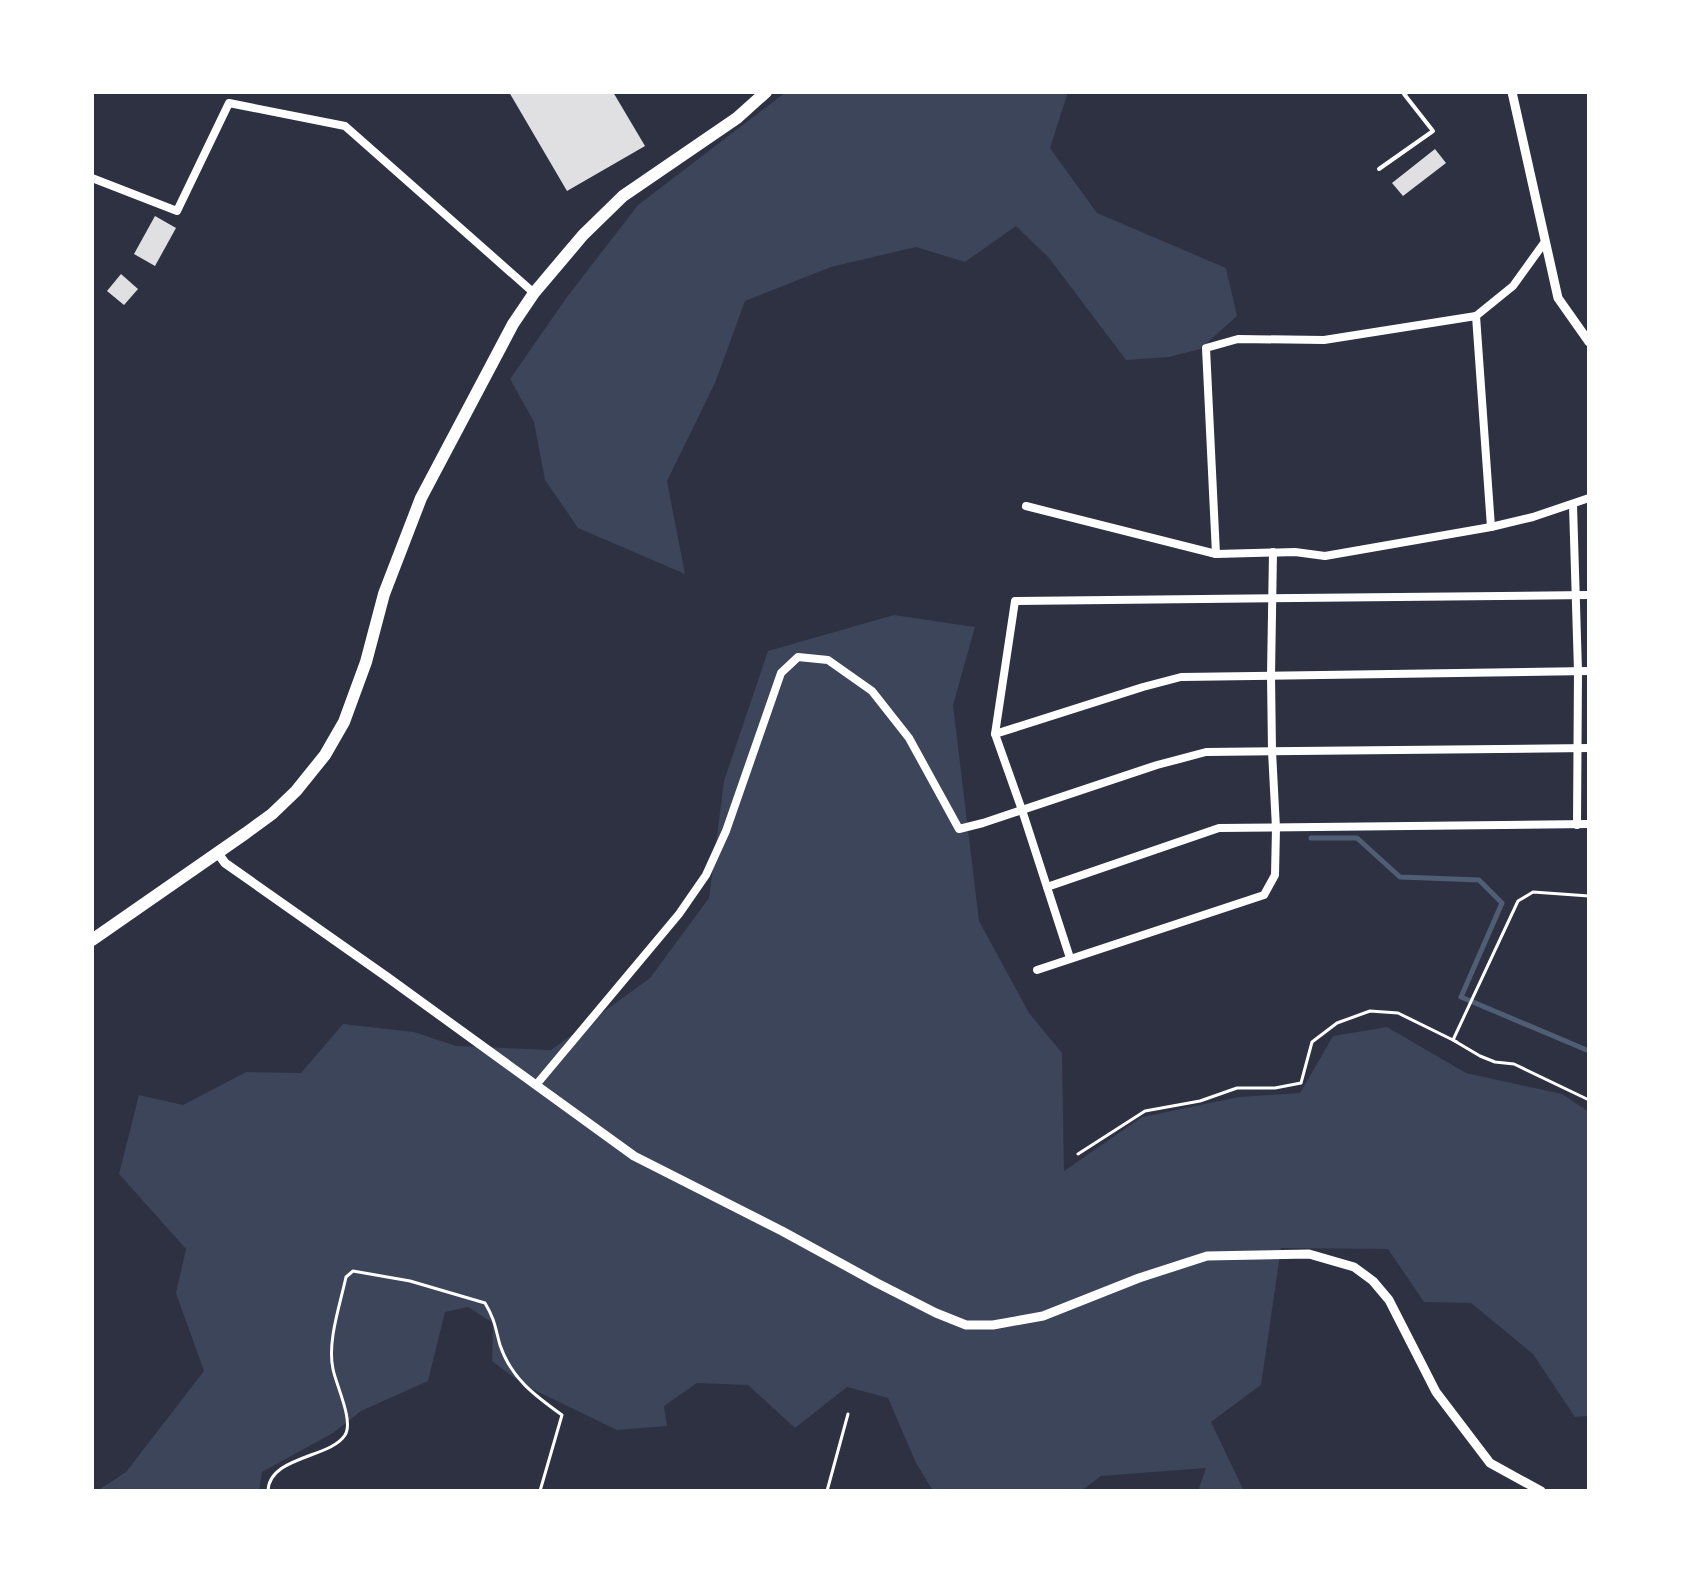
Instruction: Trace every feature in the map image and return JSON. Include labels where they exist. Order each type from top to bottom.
[{"type":"highway","points":[[92,940],[272,814],[296,791],[325,755],[344,722],[366,662],[384,594],[421,498],[513,324],[534,293],[583,235],[623,196],[737,118],[766,92]]},
{"type":"street","points":[[1512,92],[1558,298],[1589,342]]},
{"type":"street","points":[[92,178],[177,211],[229,103],[345,126],[534,293]]},
{"type":"street","points":[[1216,554],[1206,348],[1238,339],[1324,340],[1476,316],[1513,286],[1544,243]]},
{"type":"street","points":[[1476,316],[1491,527]]},
{"type":"street","points":[[1026,506],[1216,554],[1295,552],[1325,556],[1491,527],[1589,498]]},
{"type":"street","points":[[1573,505],[1578,671],[1577,825]]},
{"type":"street","points":[[1037,970],[1264,895],[1275,875],[1271,675],[1273,552]]},
{"type":"street","points":[[1070,958],[995,734],[1015,601],[1589,595]]},
{"type":"street","points":[[536,1085],[679,914],[706,875],[726,831],[781,673],[798,657],[828,660],[872,691],[909,738],[959,829],[1206,752],[1589,748]]},
{"type":"street","points":[[995,734],[1181,677],[1589,671]]},
{"type":"street","points":[[1047,887],[1219,828],[1589,824]]},
{"type":"street","points":[[217,852],[225,863],[634,1156],[877,1283],[966,1325],[993,1325],[1043,1316],[1139,1278],[1207,1256],[1309,1254],[1354,1267],[1373,1281],[1389,1300],[1436,1392],[1490,1463],[1541,1491]]},
{"type":"lane","points":[[1379,169],[1433,131],[1404,94],[1408,92]]},
{"type":"path","points":[[1457,1042],[1453,1040],[1518,901],[1533,892],[1589,896]]},
{"type":"path","points":[[1078,1154],[1145,1111],[1200,1101],[1237,1088],[1275,1088],[1301,1083],[1312,1042],[1337,1023],[1370,1011],[1398,1013],[1480,1056],[1495,1062],[1514,1064],[1589,1100]]},
{"type":"path","points":[[268,1491],[272,1476],[282,1468],[338,1442],[345,1435],[348,1424],[330,1354],[346,1277],[353,1271],[410,1281],[485,1303],[494,1318],[509,1366],[532,1394],[562,1415],[540,1491]]},
{"type":"path","points":[[827,1491],[848,1414]]},
{"type":"shaded area","points":[[786,92],[1068,92],[1050,148],[1097,213],[1226,268],[1237,316],[1200,349],[1169,357],[1126,360],[1049,258],[1016,226],[965,262],[916,247],[831,267],[745,301],[715,383],[667,481],[685,574],[578,528],[545,480],[534,422],[510,379],[567,297],[638,205]]},
{"type":"shaded area","points":[[894,615],[975,627],[953,705],[979,921],[1029,1013],[1062,1053],[1064,1171],[1142,1117],[1239,1097],[1300,1093],[1333,1036],[1387,1027],[1466,1073],[1562,1094],[1589,1112],[1589,1416],[1575,1417],[1533,1354],[1471,1303],[1424,1302],[1388,1249],[1281,1248],[1261,1385],[1211,1422],[1244,1491],[1198,1491],[1206,1468],[1101,1476],[1081,1491],[933,1491],[916,1463],[888,1398],[847,1387],[795,1428],[748,1385],[697,1383],[664,1406],[667,1426],[617,1430],[524,1385],[492,1361],[493,1323],[468,1307],[445,1312],[428,1381],[361,1411],[333,1433],[262,1472],[259,1491],[97,1491],[126,1472],[204,1371],[176,1293],[186,1249],[119,1174],[139,1095],[183,1105],[246,1072],[301,1073],[343,1024],[414,1032],[456,1046],[551,1050],[650,978],[709,898],[724,781],[768,651]]},
{"type":"building","points":[[509,92],[613,92],[645,146],[567,191]]},
{"type":"building","points":[[1435,149],[1446,163],[1403,196],[1392,183]]},
{"type":"building","points":[[155,216],[176,228],[155,266],[134,254]]},
{"type":"building","points":[[121,274],[138,289],[124,305],[107,291]]},
{"type":"waterway","points":[[1311,838],[1357,838],[1400,877],[1479,880],[1502,903],[1461,997],[1589,1051]]}]
